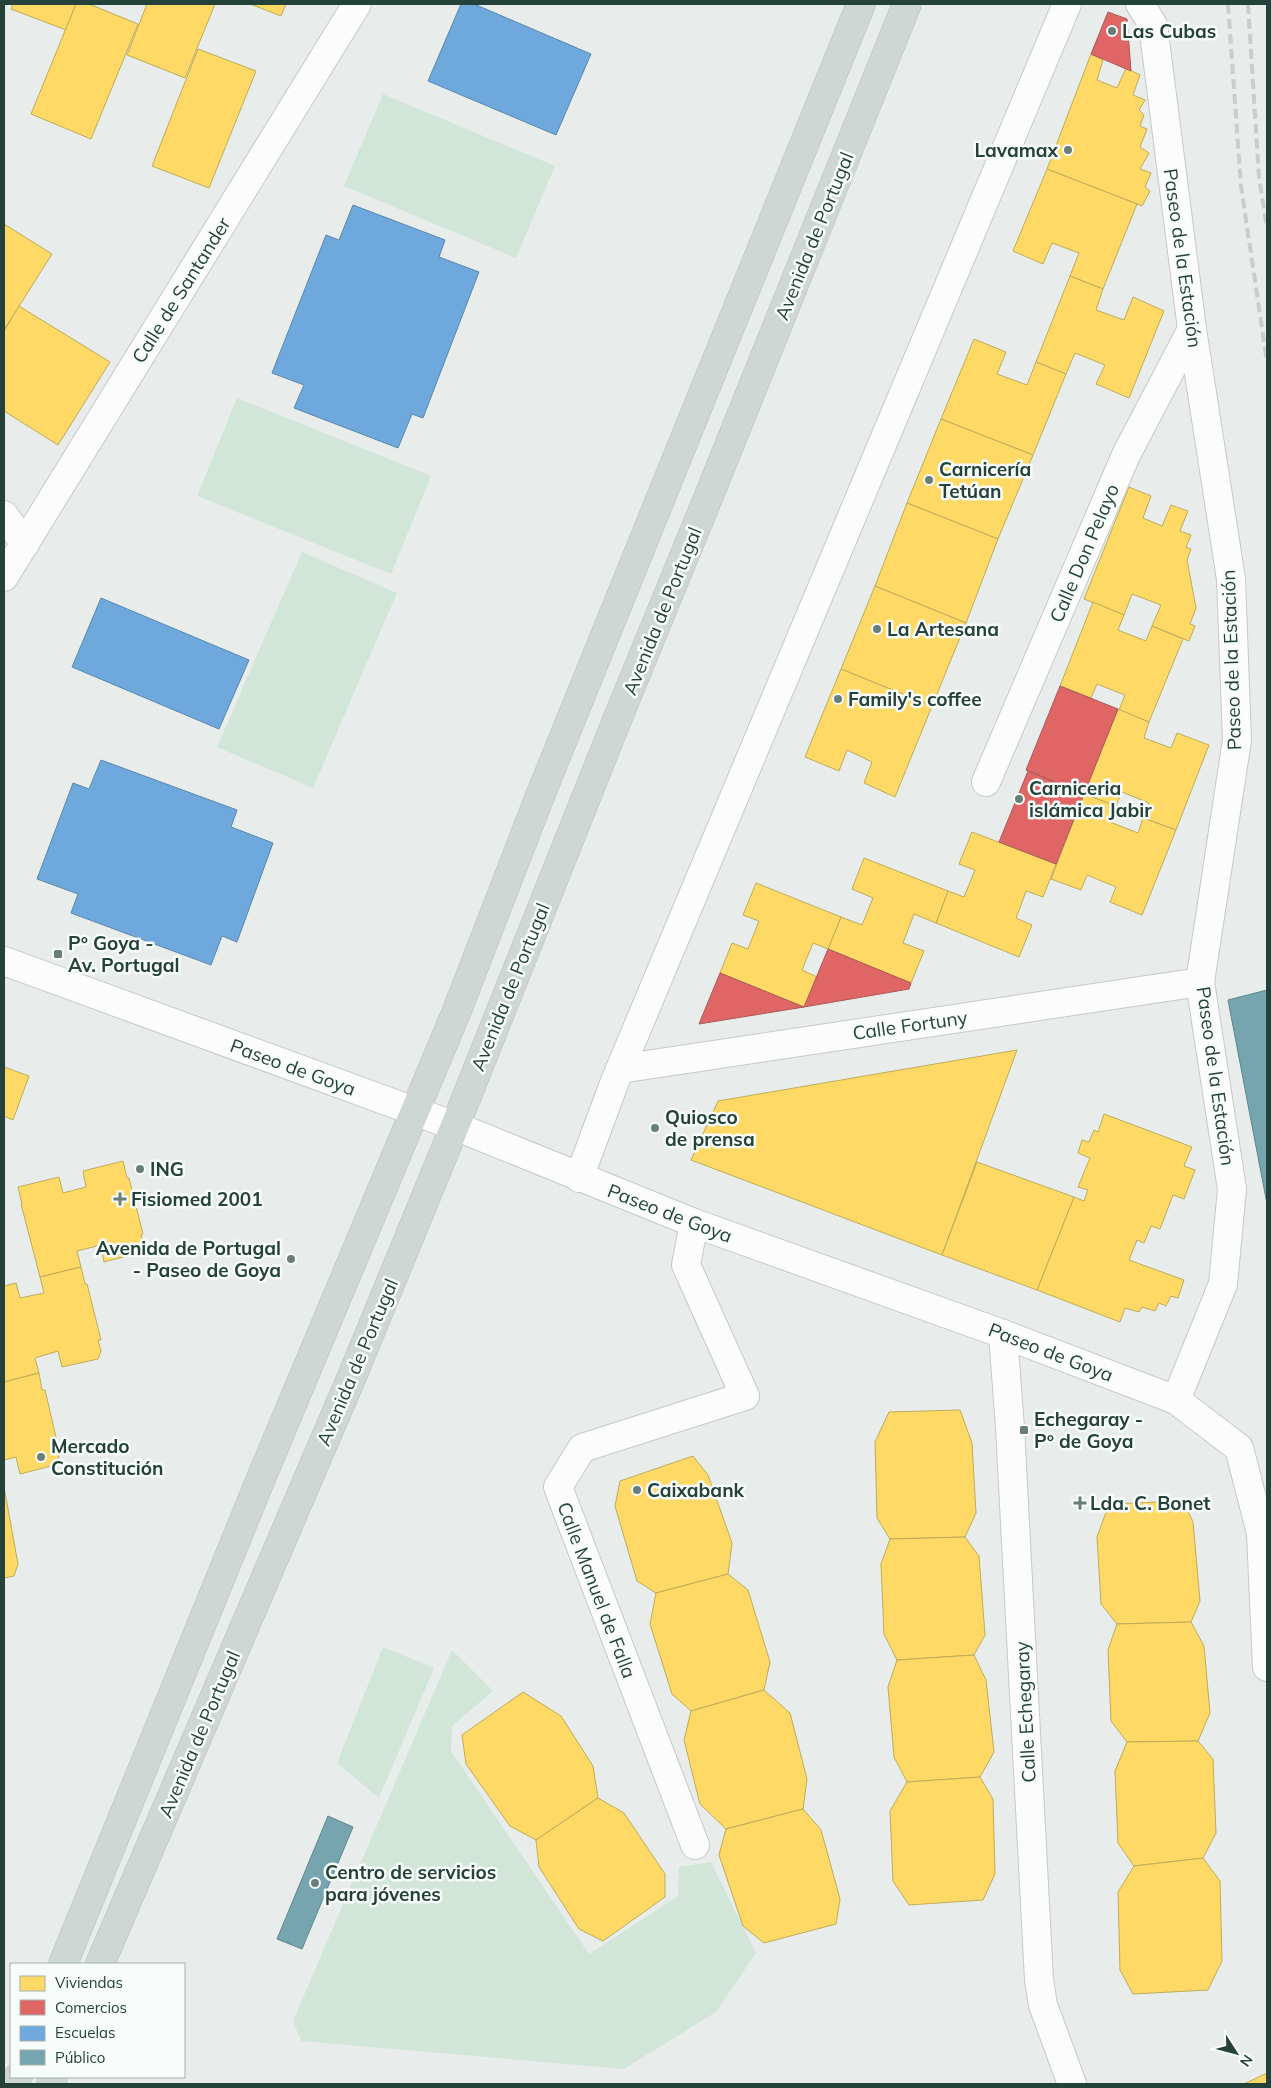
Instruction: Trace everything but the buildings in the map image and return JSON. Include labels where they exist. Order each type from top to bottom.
[{"type":"main road","name":"Avenida de Portugal","points":[[63,1963],[266,1466],[456,1013],[540,796],[861,4]]},
{"type":"main road","name":"Avenida de Portugal","points":[[100,1963],[353,1374],[455,1126],[907,4]]},
{"type":"street","name":"Calle de Santander","points":[[4,577],[356,4]]},
{"type":"street","points":[[579,1178],[620,1069],[1067,4]]},
{"type":"street","name":"Paseo de la Estación","points":[[1140,4],[1153,25],[1192,328],[1230,579],[1237,740],[1200,982],[1232,1189],[1223,1284],[1176,1400]]},
{"type":"street","name":"Calle Don Pelayo","points":[[986,782],[1126,455],[1192,328]]},
{"type":"street","points":[[4,515],[25,544]]},
{"type":"street","name":"Paseo de Goya","points":[[4,961],[455,1126],[579,1178],[694,1223],[1003,1334],[1176,1400],[1239,1448],[1264,1533],[1267,1667]]},
{"type":"street","name":"Calle Fortuny","points":[[620,1069],[1200,982]]},
{"type":"street","name":"Calle Manuel de Falla","points":[[694,1223],[686,1265],[745,1396],[582,1448],[558,1487],[695,1846]]},
{"type":"street","name":"Calle Echegaray","points":[[1003,1334],[1039,1980],[1042,2005],[1072,2084]]},
{"type":"green space","points":[[383,94],[555,166],[516,258],[344,186]]},
{"type":"green space","points":[[237,398],[431,476],[391,574],[197,496]]},
{"type":"green space","points":[[302,552],[397,593],[313,788],[217,747]]},
{"type":"green space","points":[[383,1647],[434,1668],[379,1798],[337,1763]]},
{"type":"green space","points":[[452,1650],[493,1691],[452,1726],[451,1751],[589,1954],[678,1896],[679,1867],[711,1862],[756,1953],[716,2012],[624,2069],[301,2041],[293,2021]]},
{"type":"railway","points":[[1228,4],[1241,186],[1267,362]]},
{"type":"railway","points":[[1248,4],[1259,177],[1267,228]]},
{"type":"place","name":"Las Cubas","points":[[1112,31]]},
{"type":"place","name":"Lavamax","points":[[1068,150]]},
{"type":"place","name":"Carnicería Tetúan","points":[[929,480]]},
{"type":"place","name":"La Artesana","points":[[877,629]]},
{"type":"place","name":"Family's coffee","points":[[838,699]]},
{"type":"place","name":"Carniceria islámica Jabir","points":[[1019,799]]},
{"type":"place","name":"Pº Goya - Av. Portugal","points":[[58,954]]},
{"type":"place","name":"Quiosco de prensa","points":[[655,1128]]},
{"type":"place","name":"ING","points":[[140,1169]]},
{"type":"place","name":"Fisiomed 2001","points":[[120,1199]]},
{"type":"place","name":"Avenida de Portugal - Paseo de Goya","points":[[291,1259]]},
{"type":"place","name":"Echegaray - Pº de Goya","points":[[1024,1430]]},
{"type":"place","name":"Mercado Constitución","points":[[41,1457]]},
{"type":"place","name":"Caixabank","points":[[637,1490]]},
{"type":"place","name":"Lda. C. Bonet","points":[[1080,1503]]},
{"type":"place","name":"Centro de servicios para jóvenes","points":[[315,1883]]}]
